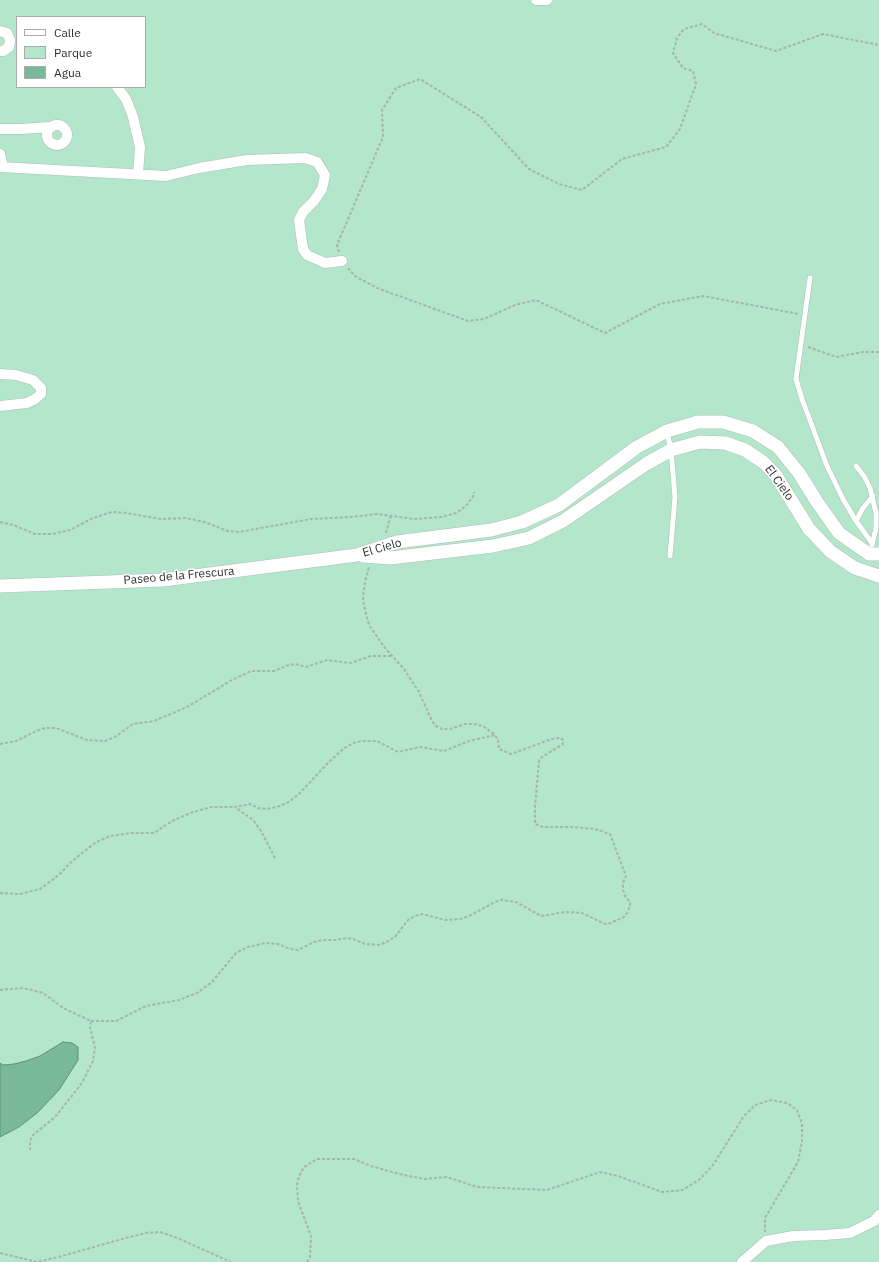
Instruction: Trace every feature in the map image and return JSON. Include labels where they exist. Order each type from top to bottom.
[{"type":"street","points":[[536,0],[547,0]]},
{"type":"street","points":[[0,31],[7,33],[10,40],[9,47],[3,51],[0,51]]},
{"type":"street","points":[[118,88],[126,99],[133,118],[140,147],[138,174]]},
{"type":"street","points":[[0,129],[21,130],[49,128]]},
{"type":"street","points":[[0,154],[2,167],[166,176],[199,168],[247,160],[305,158],[317,162],[325,176],[322,189],[314,201],[303,212],[299,220],[303,249],[307,255],[324,263],[342,261]]},
{"type":"street","points":[[0,374],[16,375],[33,380],[41,388],[41,394],[27,403],[0,406]]},
{"type":"street","name":"El Cielo","points":[[357,555],[378,552],[397,542],[491,530],[522,522],[559,505],[637,447],[667,431],[698,422],[724,422],[753,431],[778,447],[799,473],[839,533],[869,558],[879,576]]},
{"type":"street","name":"El Cielo","points":[[378,552],[390,558],[493,546],[529,538],[564,521],[646,464],[671,450],[700,442],[724,443],[745,450],[763,462],[775,474],[809,529],[830,551],[855,568],[869,558]]},
{"type":"street","name":"Paseo de la Frescura","points":[[0,586],[163,580],[357,555]]},
{"type":"street","points":[[742,1262],[766,1241],[794,1236],[850,1233],[874,1221],[879,1215]]},
{"type":"lane","points":[[810,278],[796,379],[827,466],[843,499],[856,521],[869,558]]},
{"type":"lane","points":[[667,431],[671,450],[675,497],[670,556]]},
{"type":"lane","points":[[856,466],[864,476],[873,496],[876,513],[876,528],[869,558]]},
{"type":"lane","points":[[856,521],[863,508],[873,496]]},
{"type":"path","points":[[805,315],[703,296],[660,304],[605,332],[536,300],[515,305],[484,319],[468,321],[377,288],[355,276],[342,261],[337,245],[383,137],[382,110],[396,88],[420,79],[481,117],[529,169],[559,184],[582,190],[622,159],[666,147],[680,129],[696,84],[693,70],[683,68],[674,53],[677,38],[684,29],[702,24],[714,33],[776,51],[824,34],[879,45]]},
{"type":"path","points":[[801,344],[836,357],[863,352],[879,352]]},
{"type":"path","points":[[0,522],[13,525],[35,534],[52,534],[70,530],[92,518],[112,512],[126,512],[161,519],[186,518],[239,532],[311,519],[377,514],[414,519],[442,516],[456,513],[466,506],[474,495],[474,492]]},
{"type":"path","points":[[0,990],[22,988],[36,991],[43,993],[63,1008],[91,1021],[116,1021],[146,1006],[179,1000],[197,993],[218,976],[226,963],[236,953],[248,946],[265,942],[298,950],[314,942],[347,938],[365,944],[380,945],[395,937],[408,920],[415,916],[422,914],[445,920],[460,919],[501,900],[516,902],[541,916],[566,912],[582,913],[605,924],[611,924],[624,917],[630,906],[630,902],[625,896],[623,890],[623,883],[626,876],[610,834],[595,829],[543,827],[535,824],[539,761],[542,757],[563,744],[563,740],[560,738],[552,739],[511,754],[499,749],[498,740],[483,726],[465,724],[450,729],[442,729],[436,726],[432,721],[414,684],[404,669],[391,656],[369,625],[364,606],[365,582],[368,567],[378,552],[386,535],[391,515]]},
{"type":"path","points":[[0,744],[16,741],[45,728],[56,728],[88,740],[106,741],[115,737],[133,724],[154,722],[187,707],[232,680],[251,671],[274,670],[295,664],[306,667],[326,660],[350,663],[371,656],[391,656]]},
{"type":"path","points":[[0,893],[20,894],[40,889],[53,880],[82,853],[96,843],[110,836],[130,833],[154,833],[172,821],[193,812],[211,807],[235,807],[250,804],[258,808],[266,809],[287,803],[299,794],[343,749],[353,743],[362,741],[377,741],[398,752],[420,747],[444,751],[469,741],[495,736]]},
{"type":"path","points":[[235,807],[253,820],[261,831],[275,858]]},
{"type":"path","points":[[30,1150],[32,1136],[55,1117],[82,1082],[93,1061],[95,1048],[90,1027],[91,1021]]},
{"type":"path","points":[[307,1262],[310,1257],[311,1236],[298,1201],[297,1185],[299,1176],[304,1167],[317,1159],[354,1159],[371,1166],[399,1174],[424,1179],[447,1177],[476,1186],[547,1190],[600,1172],[618,1176],[662,1192],[683,1190],[700,1179],[713,1165],[744,1116],[755,1105],[771,1100],[787,1103],[797,1110],[802,1124],[802,1141],[798,1162],[765,1218],[764,1228],[766,1241]]},
{"type":"path","points":[[0,1253],[37,1262],[146,1233],[160,1232],[175,1237],[231,1262]]},
{"type":"green space","points":[[0,0],[879,0],[879,1262],[0,1262]]},
{"type":"water","points":[[63,1042],[72,1043],[78,1047],[78,1060],[59,1090],[37,1113],[19,1127],[0,1137],[0,1063],[3,1065],[26,1061],[40,1056]]}]
